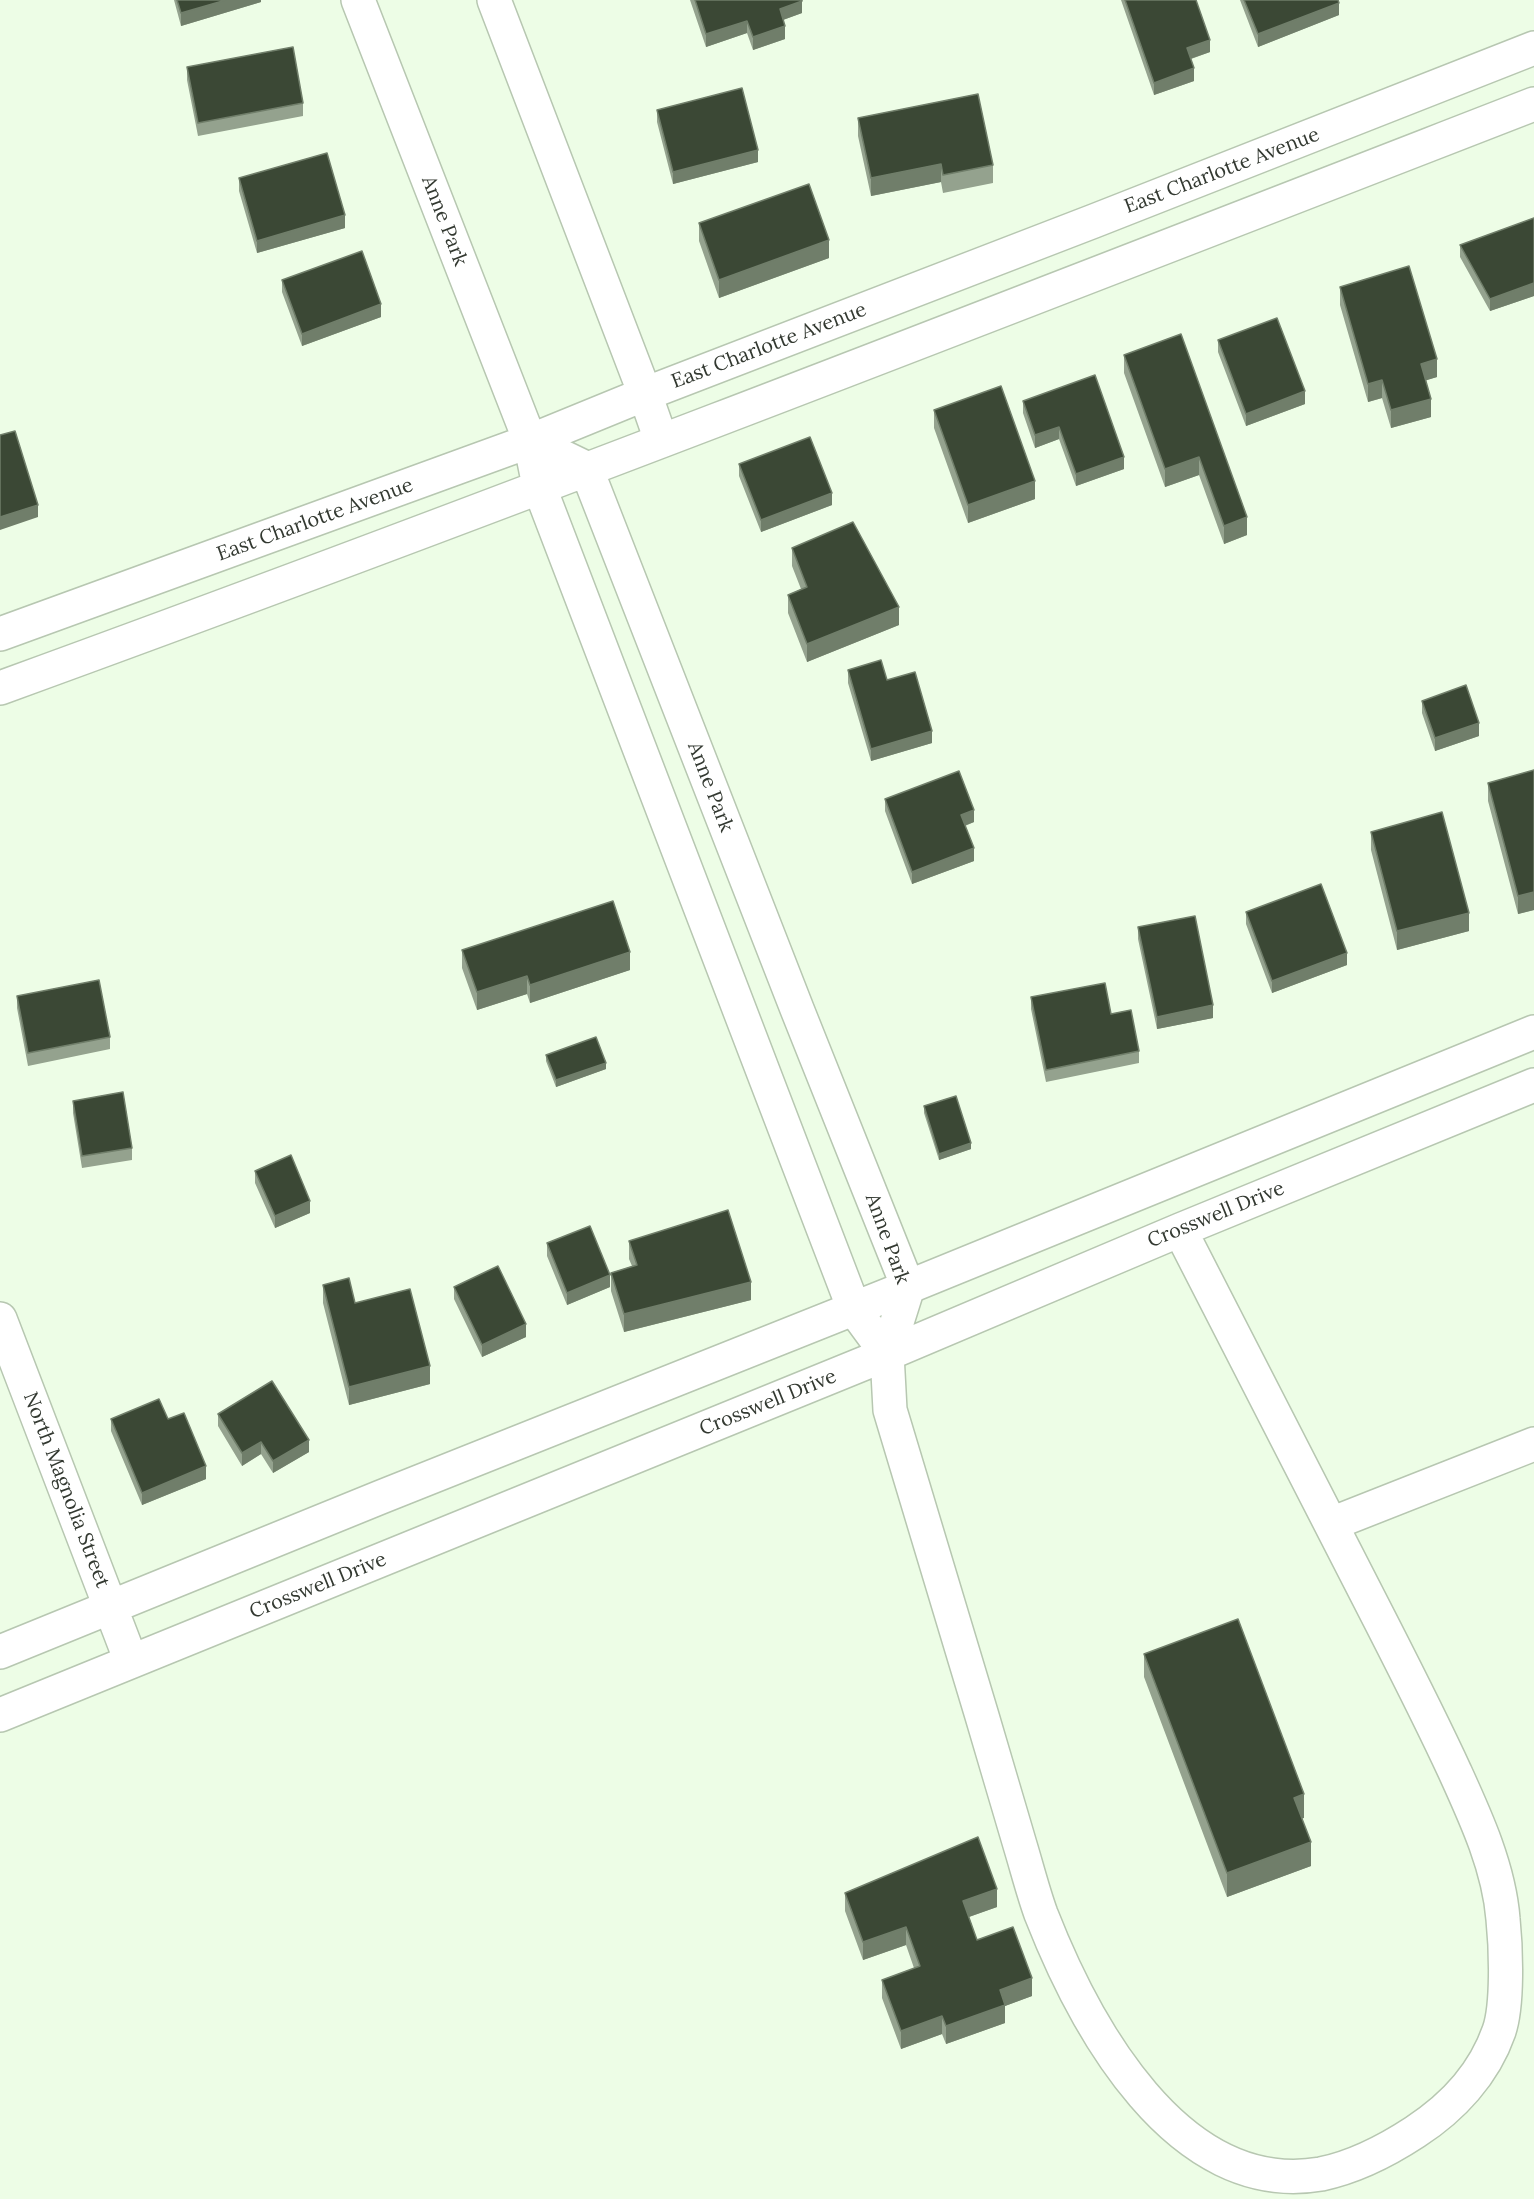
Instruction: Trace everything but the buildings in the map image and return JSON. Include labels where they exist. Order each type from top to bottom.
[{"type":"street","name":"Anne Park","points":[[358,0],[530,441],[539,486],[854,1309],[887,1354]]},
{"type":"street","points":[[494,0],[661,440]]},
{"type":"street","name":"East Charlotte Avenue","points":[[0,634],[530,441],[645,394],[1534,48]]},
{"type":"street","points":[[0,688],[194,618],[1534,104]]},
{"type":"street","points":[[530,441],[586,468]]},
{"type":"street","name":"Anne Park","points":[[586,468],[801,1021],[908,1287],[887,1354]]},
{"type":"street","points":[[0,1652],[381,1497],[854,1309],[1534,1032]]},
{"type":"street","name":"Crosswell Drive","points":[[0,1715],[887,1354],[1180,1230],[1534,1086]]},
{"type":"street","points":[[887,1354],[890,1410],[1040,1912],[1086,2014],[1120,2064],[1155,2109],[1186,2137],[1215,2155],[1243,2168],[1266,2174],[1319,2174],[1355,2165],[1403,2140],[1429,2123],[1459,2097],[1487,2060],[1501,2026],[1506,1965],[1503,1913],[1491,1863],[1473,1813],[1427,1712],[1180,1230]]},
{"type":"street","name":"North Magnolia Street","points":[[0,1319],[131,1661]]},
{"type":"street","points":[[1330,1524],[1534,1444]]}]
